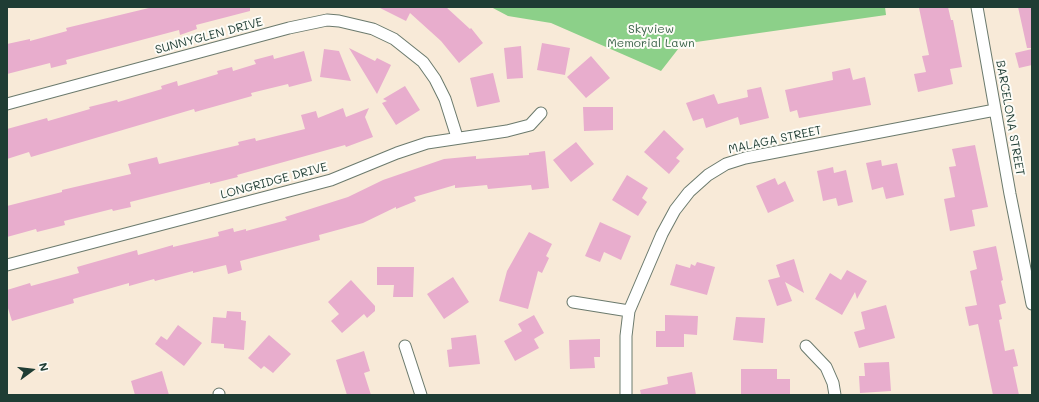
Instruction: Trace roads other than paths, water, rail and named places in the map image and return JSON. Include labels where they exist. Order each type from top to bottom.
[{"type":"street","name":"BARCELONA STREET","points":[[977,7],[1032,304]]},
{"type":"street","name":"SUNNYGLEN DRIVE","points":[[7,104],[289,28],[327,20],[340,21],[373,29],[400,43],[422,62],[435,79],[445,99],[457,137]]},
{"type":"street","name":"MALAGA STREET","points":[[626,395],[626,343],[629,311],[662,234],[675,210],[689,192],[708,175],[726,164],[745,158],[995,110]]},
{"type":"street","name":"LONGRIDGE DRIVE","points":[[7,265],[331,180],[397,152],[427,142],[507,131],[530,125],[541,113]]},
{"type":"street","points":[[573,302],[629,311]]},
{"type":"street","points":[[405,346],[421,395]]},
{"type":"street","points":[[806,346],[826,367],[833,383],[835,395]]},
{"type":"park label","name":"Skyview Memorial Lawn","points":[[651,36]]}]
